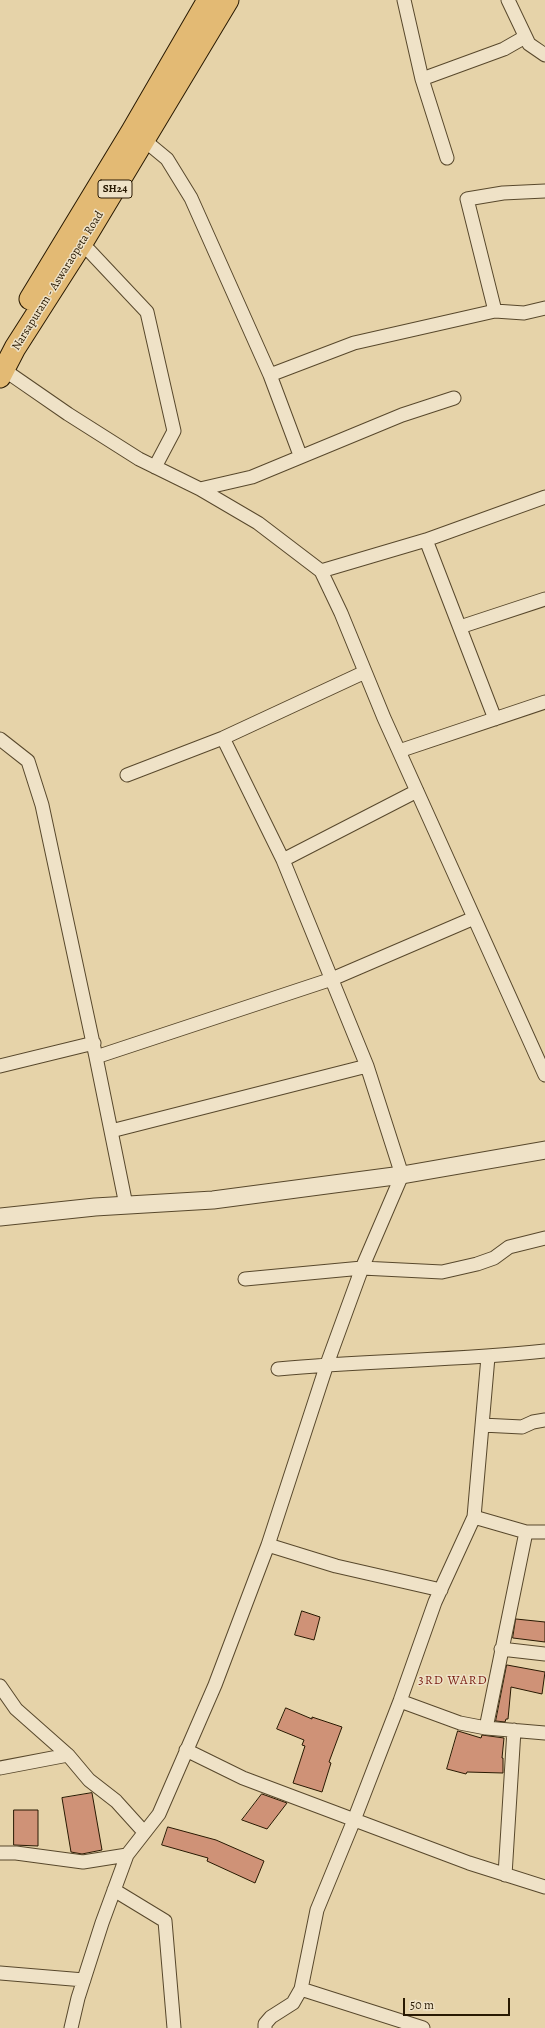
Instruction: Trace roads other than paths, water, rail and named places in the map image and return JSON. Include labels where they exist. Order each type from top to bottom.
[{"type":"main road","name":"Narsapuram - Aswaraopeta Road","points":[[1,371],[82,243],[208,0]]},
{"type":"main road","name":"Narsapuram - Aswaraopeta Road","points":[[0,347],[228,0]]},
{"type":"street","points":[[404,0],[422,79],[447,158]]},
{"type":"street","points":[[508,0],[529,44],[545,55]]},
{"type":"street","points":[[422,79],[504,49],[525,37]]},
{"type":"street","points":[[138,135],[168,158],[191,198],[270,375],[300,455]]},
{"type":"street","points":[[495,311],[467,198],[503,193],[545,191]]},
{"type":"street","points":[[82,243],[146,312],[174,431],[156,467]]},
{"type":"street","points":[[270,375],[354,343],[495,311],[524,313],[545,308]]},
{"type":"street","points":[[1,371],[139,459],[200,489],[258,523],[321,571],[341,613],[399,751],[545,1076]]},
{"type":"street","points":[[200,489],[252,477],[300,455],[402,415],[454,398]]},
{"type":"street","points":[[321,571],[426,540],[545,498]]},
{"type":"street","points":[[426,540],[495,719]]},
{"type":"street","points":[[460,627],[545,599]]},
{"type":"street","points":[[127,775],[223,738],[365,672]]},
{"type":"street","points":[[399,751],[545,702]]},
{"type":"street","points":[[71,2028],[84,1980],[127,1855],[159,1814],[214,1685],[268,1545],[327,1364],[362,1268],[402,1175],[367,1066],[332,978],[283,860],[223,738]]},
{"type":"street","points":[[0,739],[28,761],[42,805],[94,1043],[126,1205]]},
{"type":"street","points":[[283,860],[417,791]]},
{"type":"street","points":[[96,1056],[332,978],[474,918]]},
{"type":"street","points":[[0,1066],[94,1043]]},
{"type":"street","points":[[111,1131],[367,1066]]},
{"type":"street","points":[[0,1217],[126,1205],[213,1200],[402,1175],[545,1150]]},
{"type":"street","points":[[245,1279],[362,1268],[442,1272],[477,1264],[494,1258],[509,1247],[545,1238]]},
{"type":"street","points":[[278,1369],[327,1364],[488,1358],[545,1351]]},
{"type":"street","points":[[265,2028],[265,2024],[271,2017],[293,2003],[300,1989],[317,1910],[400,1701],[435,1602],[474,1517],[488,1358]]},
{"type":"street","points":[[482,1425],[522,1427],[533,1422],[545,1420]]},
{"type":"street","points":[[474,1517],[526,1532],[545,1532]]},
{"type":"street","points":[[486,1728],[526,1532]]},
{"type":"street","points":[[268,1545],[336,1566],[441,1590]]},
{"type":"street","points":[[501,1649],[545,1654]]},
{"type":"street","points":[[0,1686],[16,1709],[68,1755],[89,1780],[116,1801],[144,1832]]},
{"type":"street","points":[[400,1701],[460,1723],[486,1728],[545,1733]]},
{"type":"street","points":[[506,1875],[514,1730]]},
{"type":"street","points":[[186,1750],[243,1778],[506,1875],[545,1887]]},
{"type":"street","points":[[0,1768],[68,1755]]},
{"type":"street","points":[[0,1853],[16,1853],[83,1862],[127,1855]]},
{"type":"street","points":[[114,1890],[165,1921],[174,2028]]},
{"type":"street","points":[[0,1973],[84,1980]]},
{"type":"street","points":[[300,1989],[423,2028]]},
{"type":"district","name":"3RD WARD","points":[[453,1681]]}]
